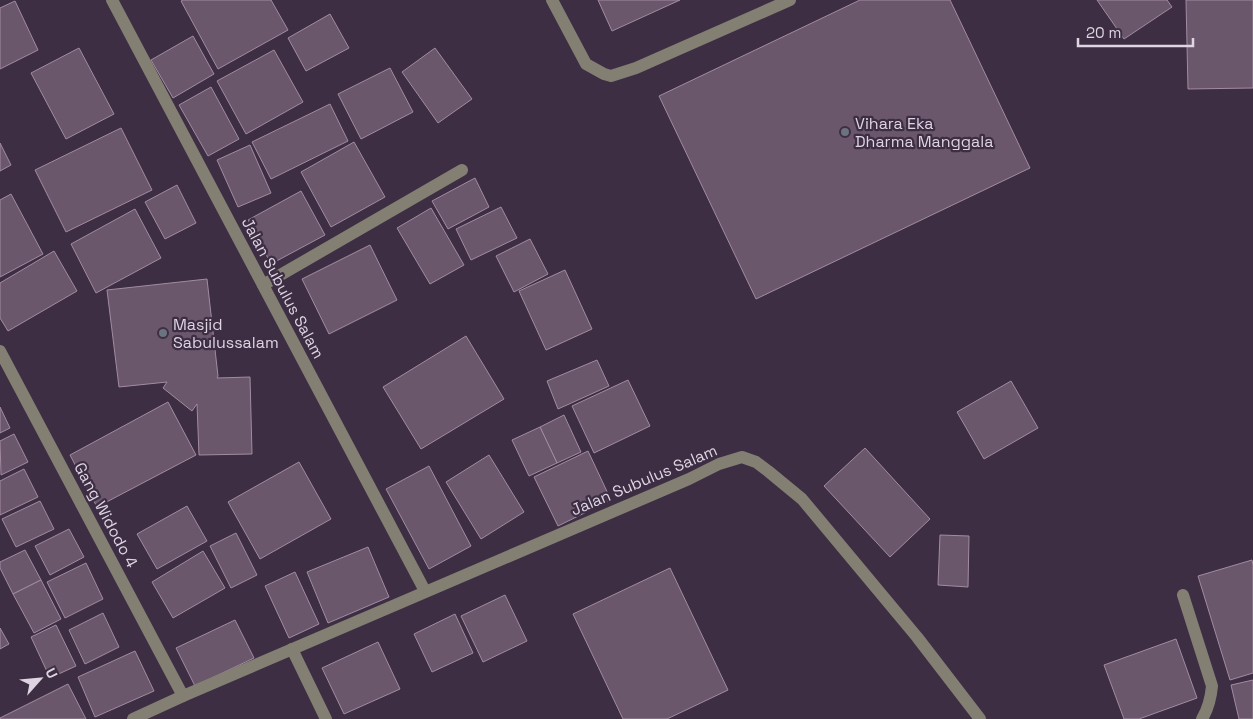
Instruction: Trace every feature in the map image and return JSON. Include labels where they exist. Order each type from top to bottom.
[{"type":"street","name":"Jalan Subulus Salam","points":[[112,0],[425,591]]},
{"type":"street","points":[[552,0],[586,64],[611,76],[636,68],[790,0]]},
{"type":"street","points":[[263,285],[462,170]]},
{"type":"street","name":"Gang Widodo 4","points":[[0,350],[183,696]]},
{"type":"street","name":"Jalan Subulus Salam","points":[[133,719],[425,591],[689,479],[719,464],[742,457],[756,462],[802,499],[917,637],[980,719]]},
{"type":"street","points":[[1184,595],[1212,686],[1211,695],[1202,719]]},
{"type":"street","points":[[292,650],[326,719]]},
{"type":"building","points":[[271,0],[288,30],[218,69],[181,1]]},
{"type":"building","points":[[598,0],[680,0],[612,31]]},
{"type":"building","name":"Vihara Eka Dharma Manggala","points":[[860,0],[950,0],[1030,168],[756,299],[659,96]]},
{"type":"building","points":[[1097,0],[1167,0],[1172,7],[1124,39]]},
{"type":"building","points":[[1186,0],[1253,0],[1253,88],[1188,89]]},
{"type":"building","points":[[15,1],[38,50],[0,69],[0,8]]},
{"type":"building","points":[[330,14],[349,48],[306,71],[288,38]]},
{"type":"building","points":[[193,36],[214,74],[173,98],[151,60]]},
{"type":"building","points":[[79,48],[114,114],[66,139],[31,73]]},
{"type":"building","points":[[435,48],[472,99],[438,123],[402,72]]},
{"type":"building","points":[[274,50],[303,102],[246,134],[217,81]]},
{"type":"building","points":[[390,68],[413,112],[361,139],[338,94]]},
{"type":"building","points":[[211,87],[239,139],[208,156],[179,105]]},
{"type":"building","points":[[330,104],[348,141],[271,179],[252,142]]},
{"type":"building","points":[[121,128],[152,190],[66,232],[35,170]]},
{"type":"building","points":[[354,142],[385,197],[331,227],[301,172]]},
{"type":"building","points":[[0,143],[11,165],[0,171]]},
{"type":"building","points":[[250,145],[271,193],[238,207],[217,160]]},
{"type":"building","points":[[475,178],[489,207],[448,229],[432,201]]},
{"type":"building","points":[[177,185],[196,223],[165,239],[145,202]]},
{"type":"building","points":[[301,191],[325,235],[271,264],[248,220]]},
{"type":"building","points":[[11,194],[43,254],[0,277],[0,200]]},
{"type":"building","points":[[501,207],[517,238],[471,260],[456,229]]},
{"type":"building","points":[[431,208],[464,265],[430,284],[397,228]]},
{"type":"building","points":[[135,209],[161,258],[96,293],[71,244]]},
{"type":"building","points":[[530,239],[548,274],[514,292],[496,256]]},
{"type":"building","points":[[370,245],[397,300],[329,334],[302,279]]},
{"type":"building","points":[[54,251],[77,291],[8,331],[0,318],[0,283]]},
{"type":"building","points":[[565,270],[592,329],[546,350],[519,291]]},
{"type":"building","name":"Masjid Sabulussalam","points":[[207,279],[217,378],[250,377],[252,454],[199,455],[197,404],[192,411],[163,388],[167,382],[119,387],[107,290]]},
{"type":"building","points":[[466,336],[504,399],[421,449],[383,387]]},
{"type":"building","points":[[597,360],[609,386],[558,409],[547,381]]},
{"type":"building","points":[[628,380],[650,426],[594,453],[572,406]]},
{"type":"building","points":[[1011,381],[1038,428],[984,459],[957,412]]},
{"type":"building","points":[[168,402],[196,455],[97,507],[70,455]]},
{"type":"building","points":[[0,407],[10,428],[0,433]]},
{"type":"building","points":[[564,415],[581,452],[557,463],[540,427]]},
{"type":"building","points":[[540,427],[557,463],[529,476],[512,440]]},
{"type":"building","points":[[14,434],[28,462],[1,475],[0,441]]},
{"type":"building","points":[[865,448],[930,519],[890,557],[824,486]]},
{"type":"building","points":[[588,451],[611,500],[558,526],[534,477]]},
{"type":"building","points":[[489,455],[524,512],[481,539],[446,482]]},
{"type":"building","points":[[299,462],[331,519],[260,559],[228,502]]},
{"type":"building","points":[[429,466],[471,546],[429,569],[386,489]]},
{"type":"building","points":[[24,469],[38,497],[0,515],[0,481]]},
{"type":"building","points":[[40,501],[54,529],[16,547],[2,519]]},
{"type":"building","points":[[187,506],[207,541],[157,569],[137,534]]},
{"type":"building","points":[[69,529],[84,557],[50,575],[35,546]]},
{"type":"building","points":[[236,533],[257,575],[231,588],[210,546]]},
{"type":"building","points":[[940,535],[969,536],[968,587],[938,585]]},
{"type":"building","points":[[368,547],[389,597],[328,623],[307,572]]},
{"type":"building","points":[[25,550],[41,580],[13,594],[0,568],[0,562]]},
{"type":"building","points":[[203,551],[225,588],[173,618],[152,582]]},
{"type":"building","points":[[1252,560],[1253,673],[1230,680],[1198,576]]},
{"type":"building","points":[[86,563],[103,599],[65,618],[47,582]]},
{"type":"building","points":[[670,568],[728,690],[667,719],[623,719],[573,614]]},
{"type":"building","points":[[295,572],[319,624],[289,638],[265,586]]},
{"type":"building","points":[[41,580],[61,619],[34,633],[13,594]]},
{"type":"building","points":[[505,595],[527,641],[483,662],[461,616]]},
{"type":"building","points":[[103,613],[119,647],[85,664],[69,630]]},
{"type":"building","points":[[455,614],[473,653],[432,672],[414,634]]},
{"type":"building","points":[[235,620],[254,658],[195,686],[176,648]]},
{"type":"building","points":[[56,625],[76,666],[50,678],[31,637]]},
{"type":"building","points":[[0,628],[9,644],[0,649]]},
{"type":"building","points":[[1176,639],[1197,698],[1139,719],[1124,719],[1104,665]]},
{"type":"building","points":[[378,642],[400,689],[344,714],[322,668]]},
{"type":"building","points":[[135,651],[154,691],[95,717],[78,677]]},
{"type":"building","points":[[1253,680],[1253,719],[1239,719],[1231,685]]},
{"type":"building","points":[[68,684],[86,719],[0,718]]},
{"type":"place","name":"Vihara Eka Dharma Manggala","points":[[845,132]]},
{"type":"place","name":"Masjid Sabulussalam","points":[[163,333]]}]
